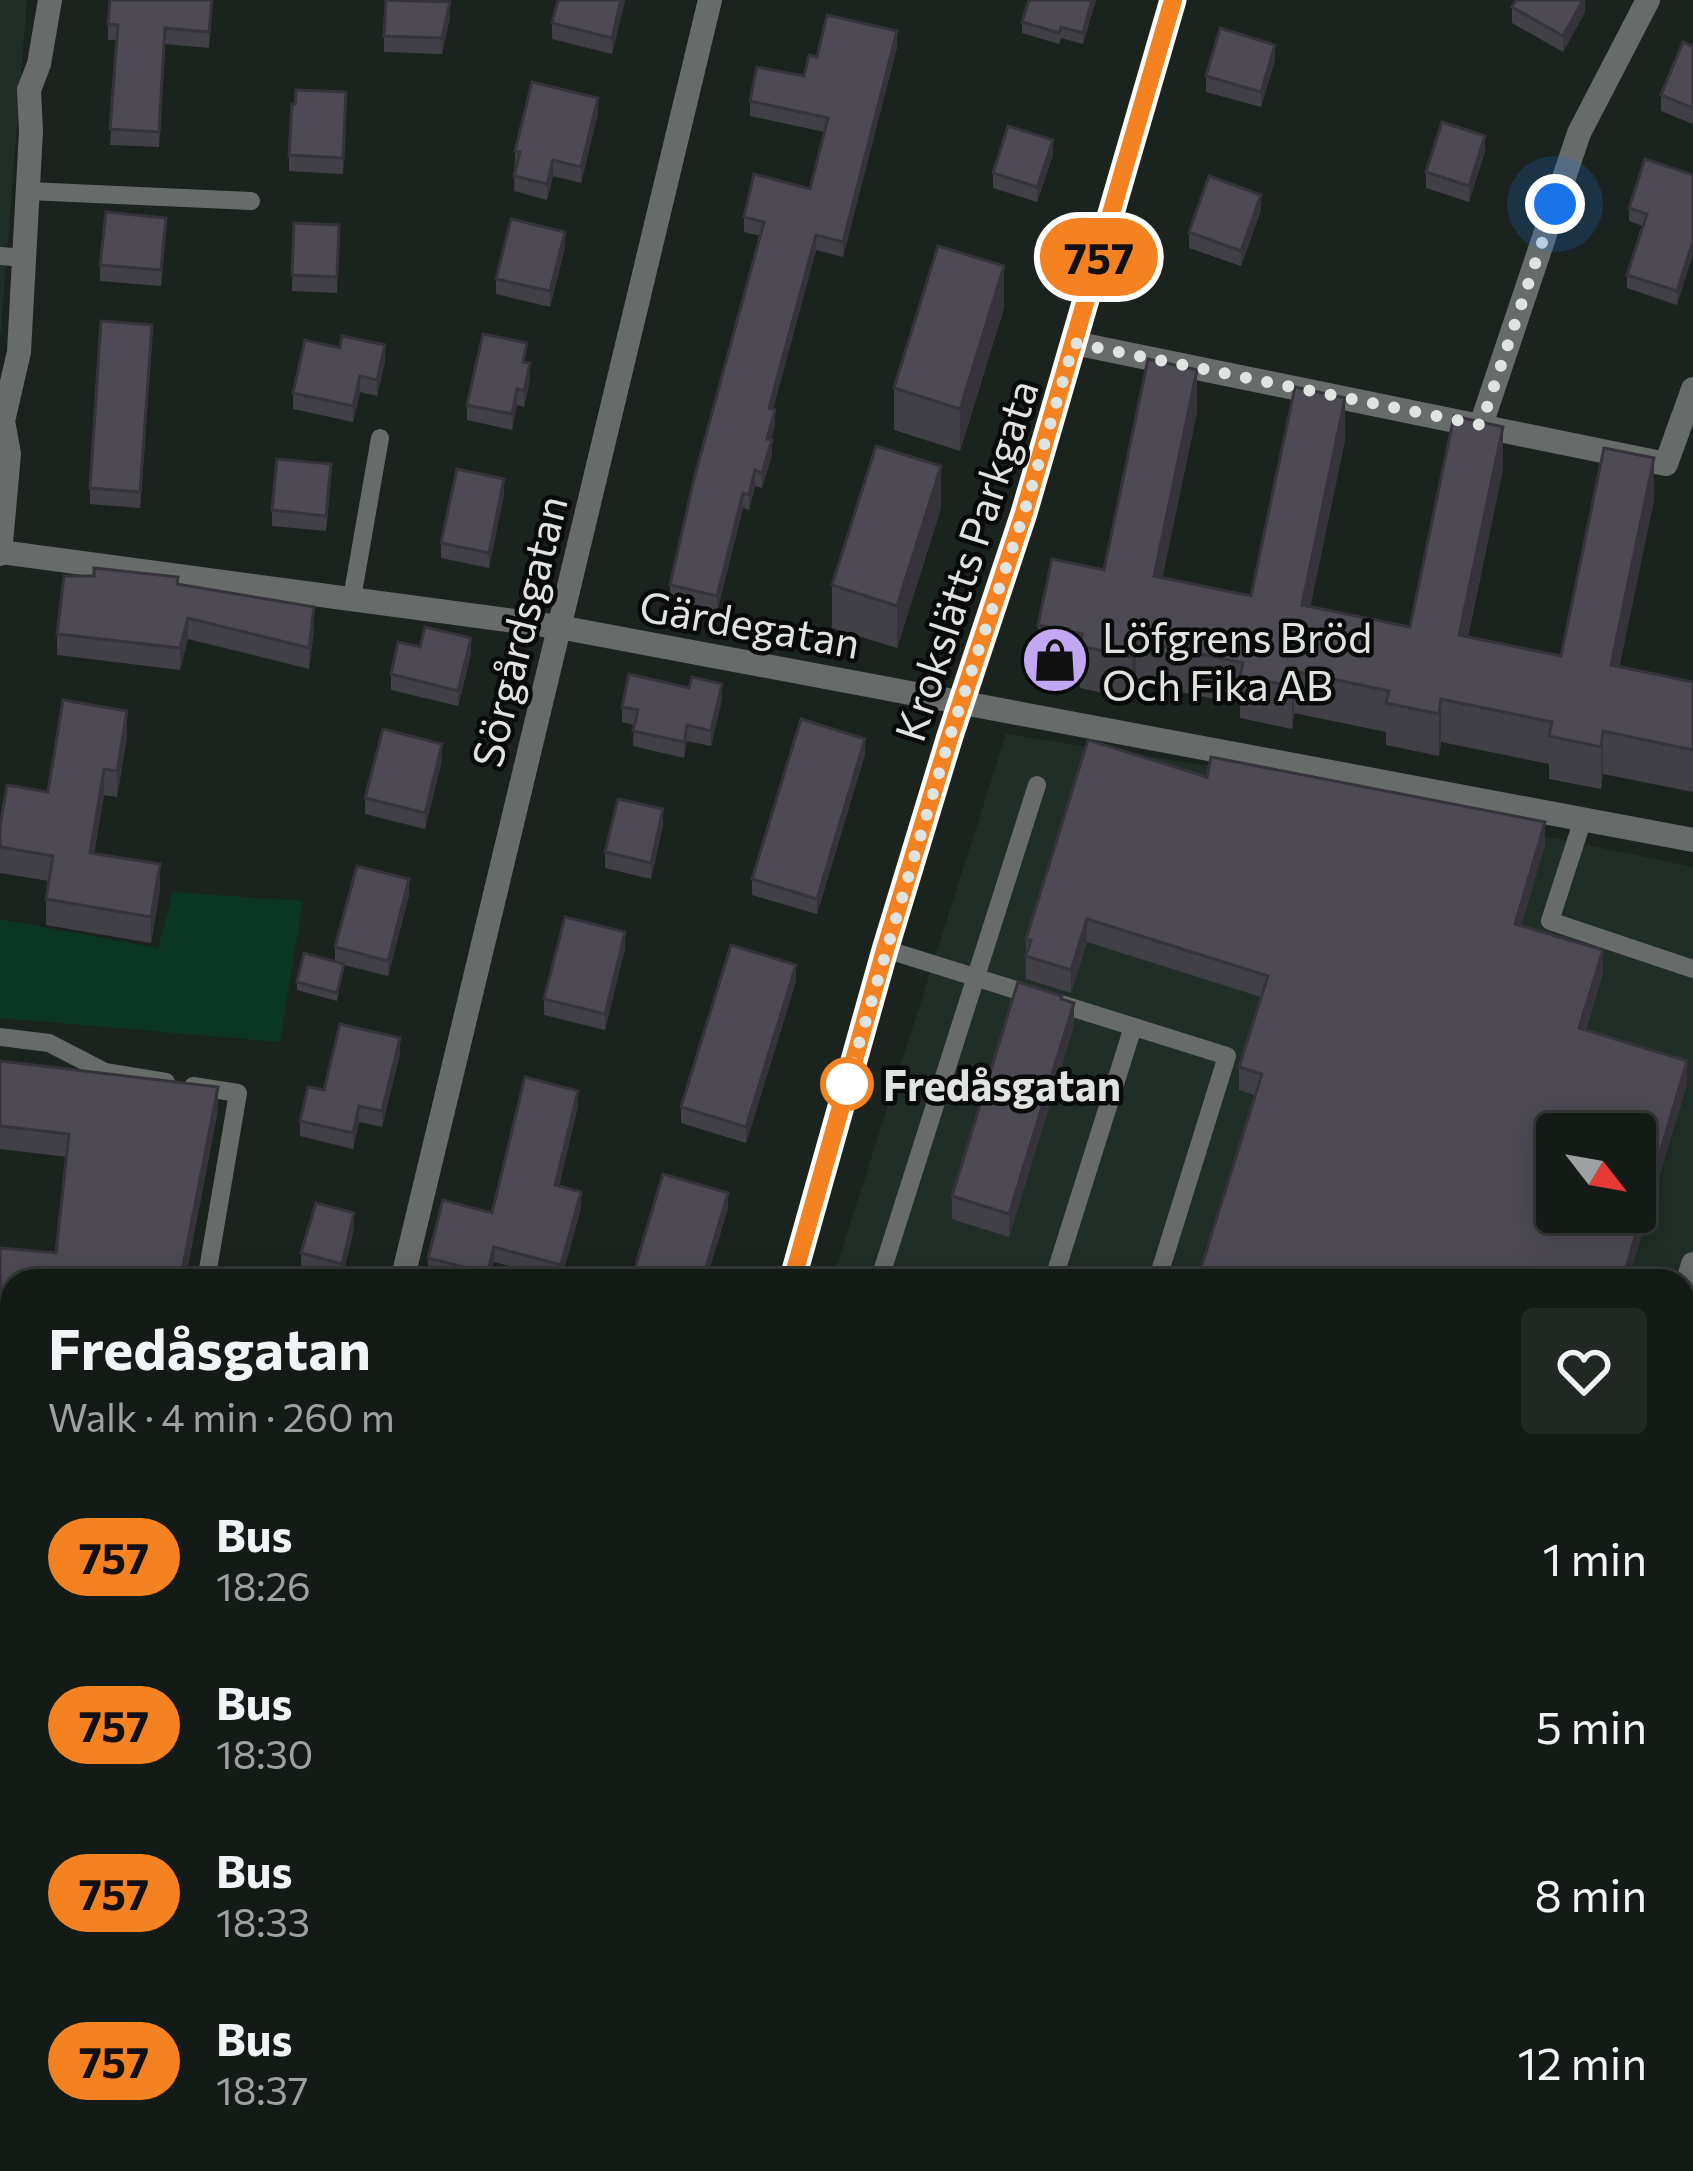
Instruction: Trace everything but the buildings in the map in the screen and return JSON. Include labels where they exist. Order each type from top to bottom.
[{"type":"street","points":[[0,553],[3,421],[19,352],[12,257],[28,191],[29,90],[39,64],[50,0]]},
{"type":"street","name":"Sörgårdsgatan","points":[[405,1269],[710,0]]},
{"type":"street","name":"Krokslätts Parkgata","points":[[795,1269],[885,950],[1024,513],[1173,0]]},
{"type":"street","points":[[1481,425],[1579,133],[1648,0]]},
{"type":"street","points":[[1074,343],[1666,464],[1693,389]]},
{"type":"street","name":"Gärdegatan","points":[[0,553],[559,627],[1693,840]]},
{"type":"lane","points":[[28,191],[251,201]]},
{"type":"lane","points":[[352,598],[380,438]]},
{"type":"lane","points":[[883,1269],[1036,785]]},
{"type":"lane","points":[[1583,819],[1550,921],[1693,968]]},
{"type":"lane","points":[[885,950],[1228,1056],[1161,1269]]},
{"type":"lane","points":[[1057,1269],[1133,1027]]},
{"type":"lane","points":[[0,1037],[50,1043],[105,1072],[238,1094],[208,1269]]},
{"type":"shaded area","points":[[0,0],[27,0],[0,342]]},
{"type":"shaded area","points":[[1006,734],[1215,767],[1693,867],[1693,1269],[836,1269]]},
{"type":"green space","points":[[173,892],[303,901],[280,1042],[0,1018],[0,919],[158,948]]},
{"type":"bus line","name":"757","points":[[795,1269],[885,950],[1024,513],[1173,0]]},
{"type":"place","name":"Löfgrens Bröd Och Fika AB","points":[[1055,660]]},
{"type":"place","name":"Fredåsgatan","points":[[847,1084]]},
{"type":"route","points":[[847,1084],[1074,343],[1481,425],[1555,204]]}]
